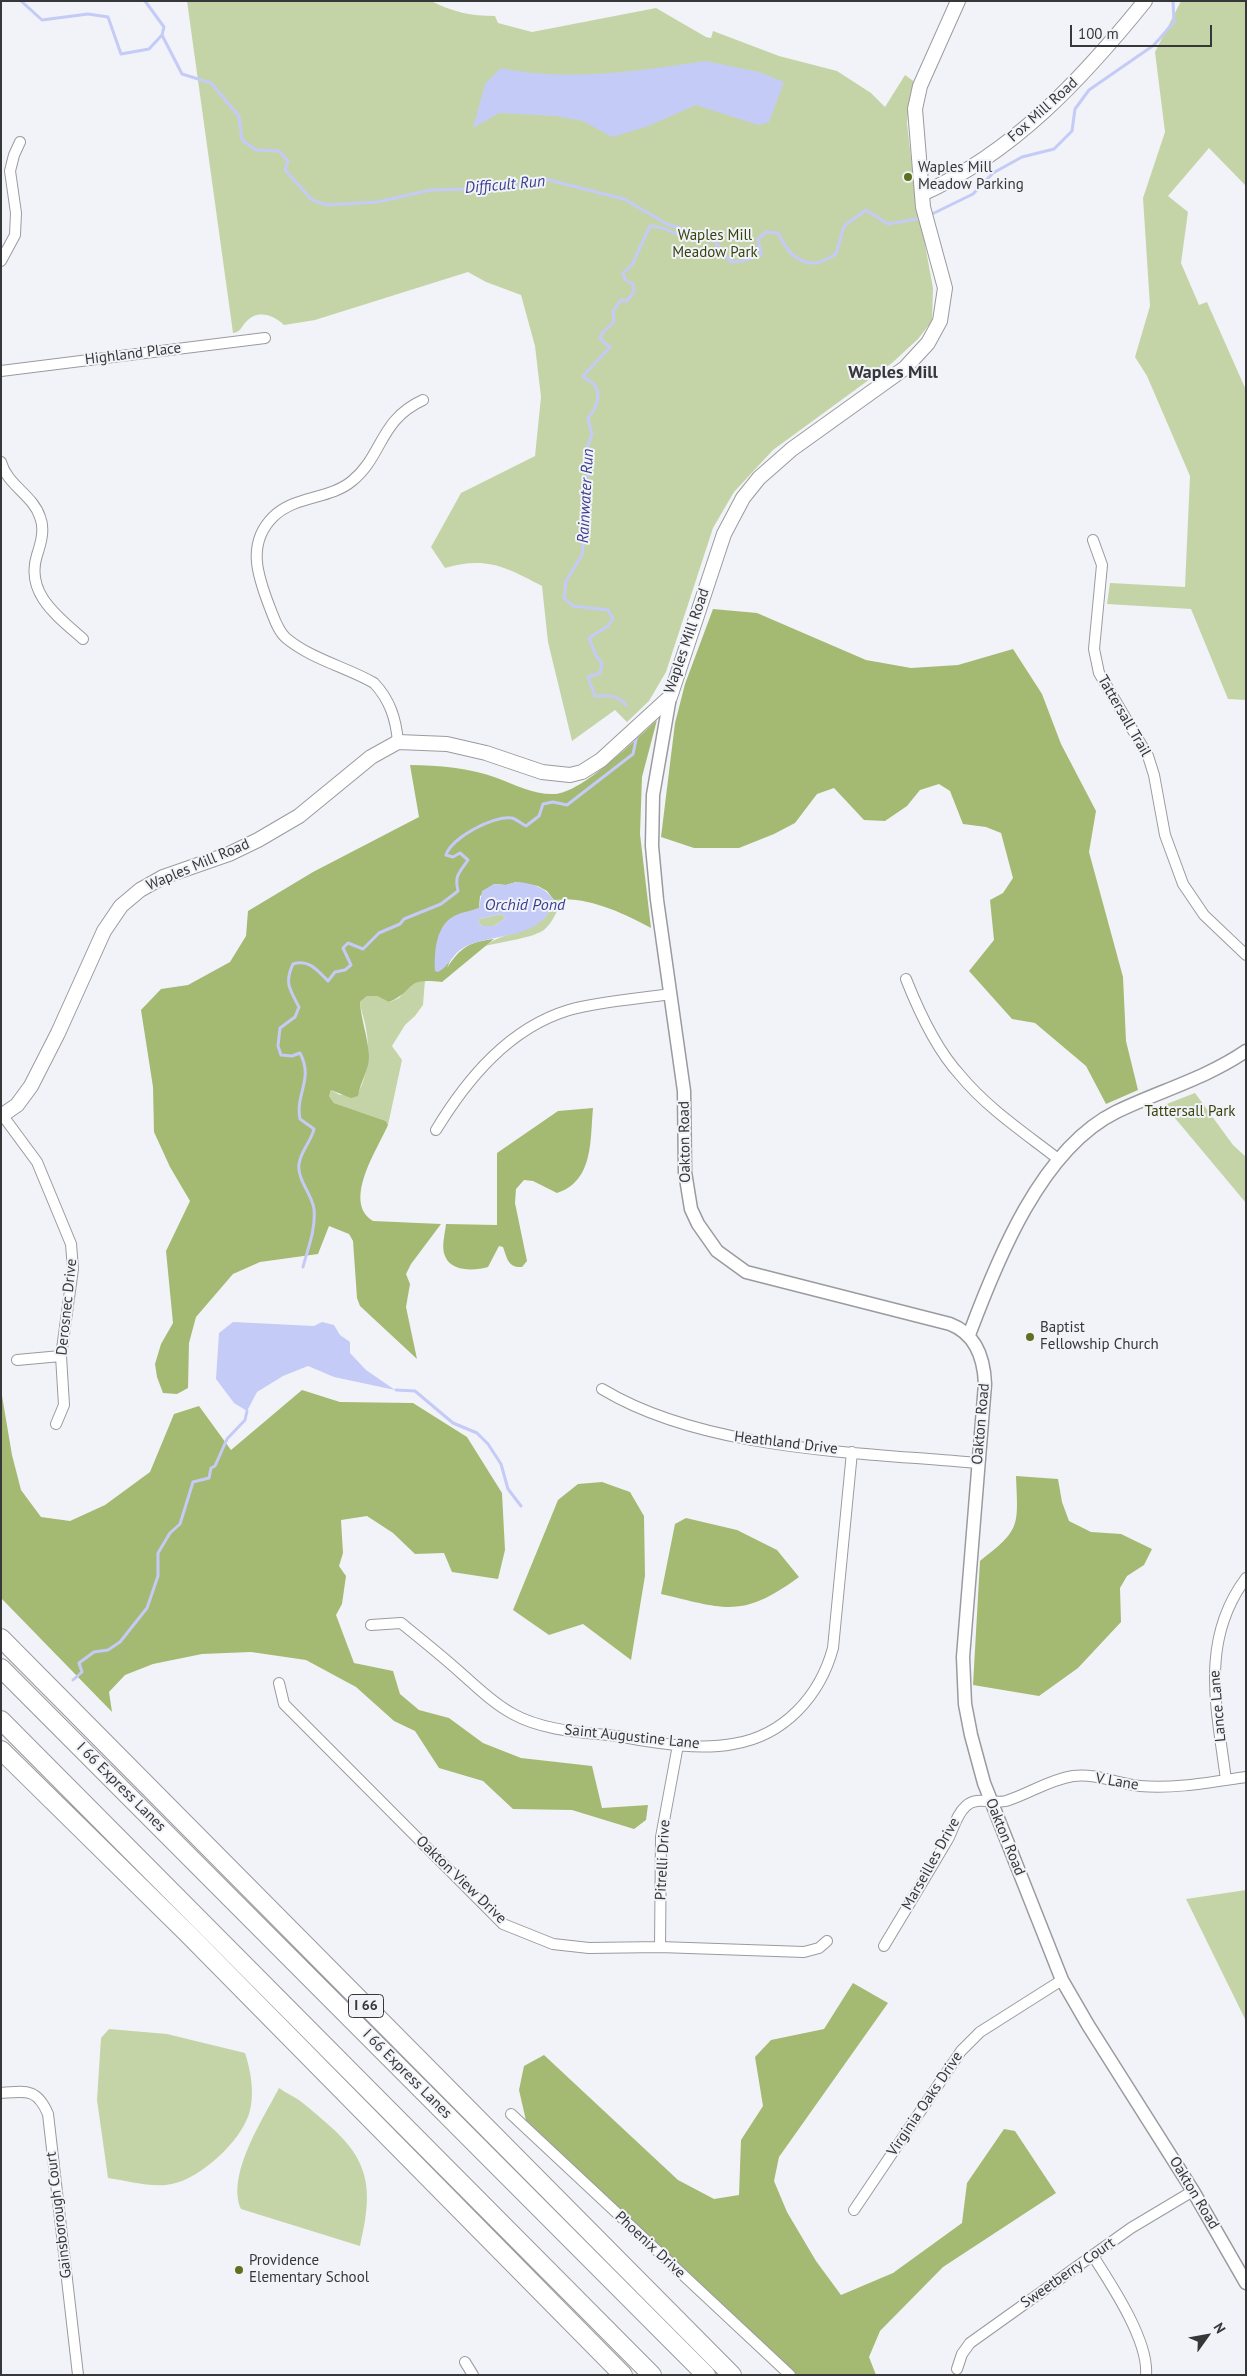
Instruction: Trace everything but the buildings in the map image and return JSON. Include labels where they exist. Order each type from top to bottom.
[{"type":"highway","name":"I 66","points":[[1,1638],[732,2375]]},
{"type":"highway","name":"I 66 Express Lanes","points":[[1,1668],[706,2375]]},
{"type":"highway","points":[[1,1720],[652,2375]]},
{"type":"highway","points":[[1,1750],[187,1933],[623,2375]]},
{"type":"main road","name":"Waples Mill Road","points":[[2,1116],[17,1105],[31,1086],[58,1033],[104,931],[129,898],[163,877],[228,854],[258,840],[299,816],[371,757],[398,742],[447,744],[486,753],[542,772],[570,775],[582,772],[601,760],[670,697],[724,534],[743,498],[759,478],[792,449],[905,368],[933,335],[943,309],[945,288],[922,201],[914,123],[917,96],[958,1]]},
{"type":"main road","name":"Fox Mill Road","points":[[922,201],[1027,128],[1084,73],[1145,1]]},
{"type":"street","points":[[1,261],[15,235],[16,213],[10,170],[20,142]]},
{"type":"street","name":"Highland Place","points":[[1,371],[265,338]]},
{"type":"street","points":[[398,742],[396,724],[391,707],[383,692],[374,683],[303,649],[284,636],[262,588],[256,565],[256,549],[265,526],[282,509],[293,503],[327,494],[353,481],[400,414],[424,400]]},
{"type":"street","points":[[1,462],[3,471],[35,505],[41,520],[42,533],[34,565],[36,587],[46,605],[83,639]]},
{"type":"street","name":"Tattersall Trail","points":[[1093,540],[1102,566],[1094,649],[1099,673],[1148,756],[1154,775],[1170,854],[1183,884],[1204,914],[1246,954]]},
{"type":"street","name":"Oakton Road","points":[[670,697],[658,763],[652,829],[654,878],[684,1091],[687,1194],[698,1224],[717,1251],[735,1267],[758,1278],[936,1320],[962,1328],[969,1334],[980,1353],[985,1369],[963,1679],[971,1735],[992,1802],[1062,1980],[1088,2025],[1193,2191],[1246,2283]]},
{"type":"street","points":[[906,979],[913,997],[938,1043],[959,1075],[992,1107],[1058,1159]]},
{"type":"street","points":[[436,1130],[473,1077],[489,1059],[510,1042],[540,1023],[560,1013],[581,1008],[671,994]]},
{"type":"street","points":[[969,1334],[1010,1236],[1058,1159],[1071,1144],[1099,1122],[1135,1104],[1215,1071],[1246,1051]]},
{"type":"street","name":"Derosnec Drive","points":[[2,1116],[37,1162],[71,1244],[73,1270],[61,1356],[64,1404],[56,1424]]},
{"type":"street","points":[[17,1360],[61,1356]]},
{"type":"street","name":"Heathland Drive","points":[[602,1389],[627,1404],[737,1438],[852,1452],[977,1463]]},
{"type":"street","name":"Saint Augustine Lane","points":[[371,1625],[401,1623],[512,1714],[551,1728],[678,1744],[732,1745],[753,1740],[778,1727],[794,1715],[818,1686],[828,1667],[833,1648],[852,1452]]},
{"type":"street","name":"Lance Lane","points":[[1226,1780],[1214,1683],[1215,1662],[1226,1612],[1246,1578]]},
{"type":"street","name":"Oakton View Drive","points":[[278,1683],[284,1704],[503,1924],[553,1944],[589,1948],[660,1947],[804,1952],[819,1948],[827,1941]]},
{"type":"street","name":"Pitrelli Drive","points":[[660,1947],[661,1837],[678,1744]]},
{"type":"street","name":"V Lane","points":[[992,1802],[1006,1800],[1048,1782],[1074,1776],[1105,1778],[1138,1786],[1168,1787],[1246,1777]]},
{"type":"street","name":"Marseilles Drive","points":[[884,1946],[949,1836],[961,1811],[968,1804],[977,1800],[992,1802]]},
{"type":"street","name":"Virginia Oaks Drive","points":[[854,2210],[960,2051],[987,2026],[1062,1980]]},
{"type":"street","name":"Gainsborough Court","points":[[1,2094],[27,2091],[36,2095],[43,2102],[48,2114],[78,2375]]},
{"type":"street","name":"Phoenix Drive","points":[[511,2114],[790,2375]]},
{"type":"street","name":"Sweetberry Court","points":[[957,2369],[962,2354],[970,2343],[1131,2228],[1193,2191]]},
{"type":"street","points":[[1094,2256],[1127,2312],[1138,2339],[1146,2375]]},
{"type":"street","points":[[465,2362],[473,2375]]},
{"type":"green space","name":"Waples Mill Meadow Park","points":[[187,1],[431,1],[462,13],[495,16],[498,23],[532,32],[656,8],[706,37],[711,38],[713,31],[779,56],[837,71],[871,93],[885,107],[905,75],[916,83],[909,103],[907,123],[914,185],[933,288],[932,321],[918,339],[892,363],[773,450],[734,492],[713,528],[666,672],[649,701],[627,722],[615,710],[572,741],[548,642],[542,586],[517,573],[495,565],[472,563],[445,568],[431,547],[461,493],[535,456],[541,397],[535,346],[521,295],[486,282],[468,272],[315,320],[284,325],[270,316],[254,316],[239,331],[233,333]]},
{"type":"green space","points":[[1181,1],[1246,1],[1246,186],[1209,148],[1168,196],[1188,212],[1181,263],[1199,305],[1207,302],[1246,390],[1246,700],[1228,699],[1191,609],[1107,604],[1110,583],[1185,587],[1190,476],[1147,376],[1135,357],[1150,306],[1143,198],[1165,132],[1155,52]]},
{"type":"green space","points":[[713,609],[757,613],[866,660],[911,668],[958,665],[1013,649],[1042,694],[1061,744],[1096,811],[1089,852],[1123,977],[1126,1041],[1138,1090],[1106,1104],[1086,1066],[1035,1023],[1012,1019],[969,971],[994,940],[990,900],[1003,893],[1013,878],[1001,833],[986,827],[963,824],[950,791],[939,784],[920,790],[907,806],[885,821],[864,820],[834,788],[817,794],[795,823],[739,848],[694,848],[661,837],[675,723],[685,684]]},
{"type":"green space","points":[[657,720],[642,777],[640,834],[651,928],[604,906],[578,900],[554,900],[547,891],[538,886],[516,882],[506,885],[494,884],[480,896],[479,908],[471,911],[447,968],[461,950],[478,942],[494,939],[442,982],[421,981],[415,983],[404,993],[389,1002],[377,996],[367,996],[360,1002],[369,1056],[368,1067],[358,1096],[351,1098],[331,1090],[329,1096],[334,1103],[386,1121],[388,1125],[370,1161],[361,1189],[361,1202],[364,1212],[373,1221],[441,1224],[411,1264],[406,1274],[410,1284],[406,1307],[417,1359],[360,1306],[357,1298],[353,1241],[349,1234],[329,1226],[318,1254],[260,1262],[233,1274],[196,1317],[189,1343],[188,1388],[177,1394],[163,1393],[157,1377],[155,1364],[161,1344],[173,1323],[166,1251],[190,1201],[170,1167],[154,1132],[153,1087],[141,1010],[161,989],[188,985],[230,962],[246,936],[248,911],[313,872],[419,817],[410,765],[465,769],[533,791],[555,794],[567,791],[594,775]]},
{"type":"green space","points":[[563,898],[556,914],[545,929],[534,935],[485,946],[494,940],[535,925],[550,911],[554,900]]},
{"type":"green space","points":[[501,914],[506,918],[494,926],[482,926],[478,922],[479,919]]},
{"type":"green space","points":[[425,980],[423,1005],[405,1025],[392,1046],[402,1060],[388,1125],[386,1121],[334,1103],[329,1096],[331,1090],[340,1095],[359,1091],[365,1076],[368,1061],[368,1045],[360,1002],[367,996],[377,996],[390,1002],[399,998],[412,983]]},
{"type":"green space","name":"Tattersall Park","points":[[1195,1093],[1233,1145],[1246,1157],[1246,1203],[1164,1105]]},
{"type":"green space","points":[[593,1108],[588,1158],[578,1179],[569,1187],[557,1193],[533,1181],[524,1180],[516,1189],[515,1203],[527,1261],[522,1267],[511,1264],[503,1247],[499,1246],[488,1267],[464,1269],[452,1265],[445,1256],[443,1249],[446,1224],[497,1225],[497,1153],[558,1111]]},
{"type":"green space","points":[[1,1390],[12,1455],[21,1490],[41,1517],[70,1521],[105,1505],[150,1472],[174,1414],[199,1406],[231,1450],[302,1390],[340,1402],[413,1403],[467,1437],[502,1493],[505,1550],[498,1579],[452,1572],[444,1553],[415,1554],[393,1533],[367,1516],[341,1520],[343,1553],[339,1566],[346,1576],[342,1604],[336,1615],[354,1663],[393,1671],[400,1694],[419,1710],[449,1718],[483,1743],[521,1758],[592,1766],[602,1808],[648,1805],[646,1820],[634,1829],[572,1810],[513,1809],[483,1781],[439,1768],[415,1731],[394,1721],[356,1687],[306,1660],[251,1652],[202,1654],[153,1664],[125,1675],[109,1692],[112,1712],[1,1598]]},
{"type":"green space","points":[[1016,1476],[1058,1479],[1062,1502],[1069,1521],[1091,1532],[1121,1534],[1152,1549],[1144,1565],[1127,1576],[1120,1588],[1121,1622],[1078,1668],[1039,1696],[973,1685],[980,1561],[1003,1541],[1014,1526],[1017,1506]]},
{"type":"green space","points":[[602,1482],[630,1492],[644,1516],[645,1576],[631,1660],[583,1624],[549,1635],[513,1610],[558,1500],[578,1484]]},
{"type":"green space","points":[[686,1518],[737,1530],[777,1550],[799,1577],[762,1599],[747,1605],[733,1607],[702,1604],[661,1594],[675,1524]]},
{"type":"green space","points":[[1246,1890],[1246,2021],[1186,1899]]},
{"type":"green space","points":[[853,1983],[888,2003],[779,2157],[774,2181],[787,2212],[816,2261],[841,2295],[893,2273],[962,2223],[967,2183],[1004,2129],[1015,2131],[1056,2193],[943,2267],[880,2331],[869,2357],[876,2375],[797,2375],[527,2125],[519,2090],[524,2066],[544,2055],[678,2180],[714,2199],[739,2195],[741,2140],[763,2106],[755,2057],[771,2040],[824,2029]]},
{"type":"green space","points":[[109,2029],[167,2034],[245,2053],[252,2083],[252,2099],[249,2114],[237,2136],[207,2167],[183,2180],[164,2185],[148,2185],[108,2178],[97,2100],[101,2038]]},
{"type":"green space","points":[[279,2088],[302,2102],[339,2134],[359,2161],[367,2190],[367,2207],[360,2246],[241,2209],[238,2195],[238,2180],[242,2164],[248,2147]]},
{"type":"water","points":[[705,61],[759,72],[784,82],[769,122],[758,125],[696,105],[646,127],[612,137],[583,121],[555,116],[499,113],[473,128],[485,84],[501,68],[526,72],[577,75],[603,74]]},
{"type":"water","name":"Orchid Pond","points":[[516,882],[533,885],[542,889],[554,900],[548,913],[540,923],[528,929],[463,948],[442,969],[438,972],[435,971],[436,947],[440,931],[444,925],[456,915],[479,908],[482,891],[494,884],[506,885]],"holes":[[[501,914],[506,918],[494,926],[482,926],[478,922],[479,919]]]},
{"type":"water","points":[[233,1322],[314,1326],[322,1322],[334,1325],[340,1335],[350,1342],[350,1353],[366,1370],[395,1390],[334,1377],[308,1366],[283,1376],[257,1392],[247,1411],[234,1403],[216,1379],[219,1333]]},
{"type":"waterway","name":"Difficult Run","points":[[21,1],[42,20],[88,14],[108,17],[121,54],[149,49],[162,35],[182,74],[211,83],[239,116],[242,140],[256,150],[279,151],[288,161],[285,170],[312,200],[327,205],[377,202],[431,190],[509,188],[545,179],[624,199],[667,224],[711,237],[731,262],[743,261],[761,254],[758,239],[766,232],[778,233],[792,254],[802,261],[815,263],[836,254],[844,226],[866,210],[888,224],[922,218]]},
{"type":"waterway","points":[[145,1],[164,27],[162,35]]},
{"type":"waterway","name":"Difficult Run","points":[[928,216],[973,194],[993,173],[1022,157],[1054,149],[1072,131],[1075,109],[1089,90],[1154,45],[1174,22],[1173,1]]},
{"type":"waterway","name":"Rainwater Run","points":[[626,705],[620,699],[612,696],[595,696],[588,677],[600,673],[602,663],[596,656],[589,638],[608,626],[613,619],[608,610],[573,606],[564,598],[566,581],[582,555],[586,515],[583,511],[584,483],[590,472],[590,462],[586,451],[592,434],[588,418],[596,406],[598,397],[596,387],[583,376],[610,347],[600,339],[602,333],[614,322],[613,311],[621,300],[627,301],[634,292],[633,284],[625,280],[623,273],[632,265],[650,226],[663,228],[679,235],[684,229]]},
{"type":"waterway","name":"Rainwater Run","points":[[303,1267],[314,1224],[314,1209],[311,1198],[300,1176],[299,1164],[314,1129],[300,1119],[299,1110],[305,1079],[304,1062],[300,1053],[292,1056],[281,1055],[278,1046],[280,1028],[295,1017],[299,1007],[289,986],[289,976],[293,964],[308,964],[328,981],[335,972],[345,970],[351,965],[343,948],[348,943],[363,949],[379,933],[400,924],[404,919],[441,904],[458,891],[457,877],[468,860],[460,853],[453,857],[446,855],[450,848],[464,835],[485,824],[504,818],[515,819],[526,826],[539,816],[543,804],[553,802],[567,805],[633,754],[637,735]]},
{"type":"waterway","points":[[396,1390],[415,1391],[453,1423],[477,1433],[488,1444],[501,1464],[508,1489],[521,1506]]},
{"type":"waterway","points":[[73,1680],[82,1672],[79,1663],[94,1652],[108,1650],[120,1642],[147,1608],[158,1576],[158,1553],[170,1533],[180,1524],[193,1482],[209,1478],[211,1468],[215,1466],[227,1439],[245,1420],[247,1411]]},
{"type":"place","name":"Waples Mill Meadow Parking","points":[[908,177]]},
{"type":"place","name":"Baptist Fellowship Church","points":[[1030,1337]]},
{"type":"place","name":"Providence Elementary School","points":[[239,2270]]},
{"type":"district","name":"Waples Mill","points":[[893,373]]}]
